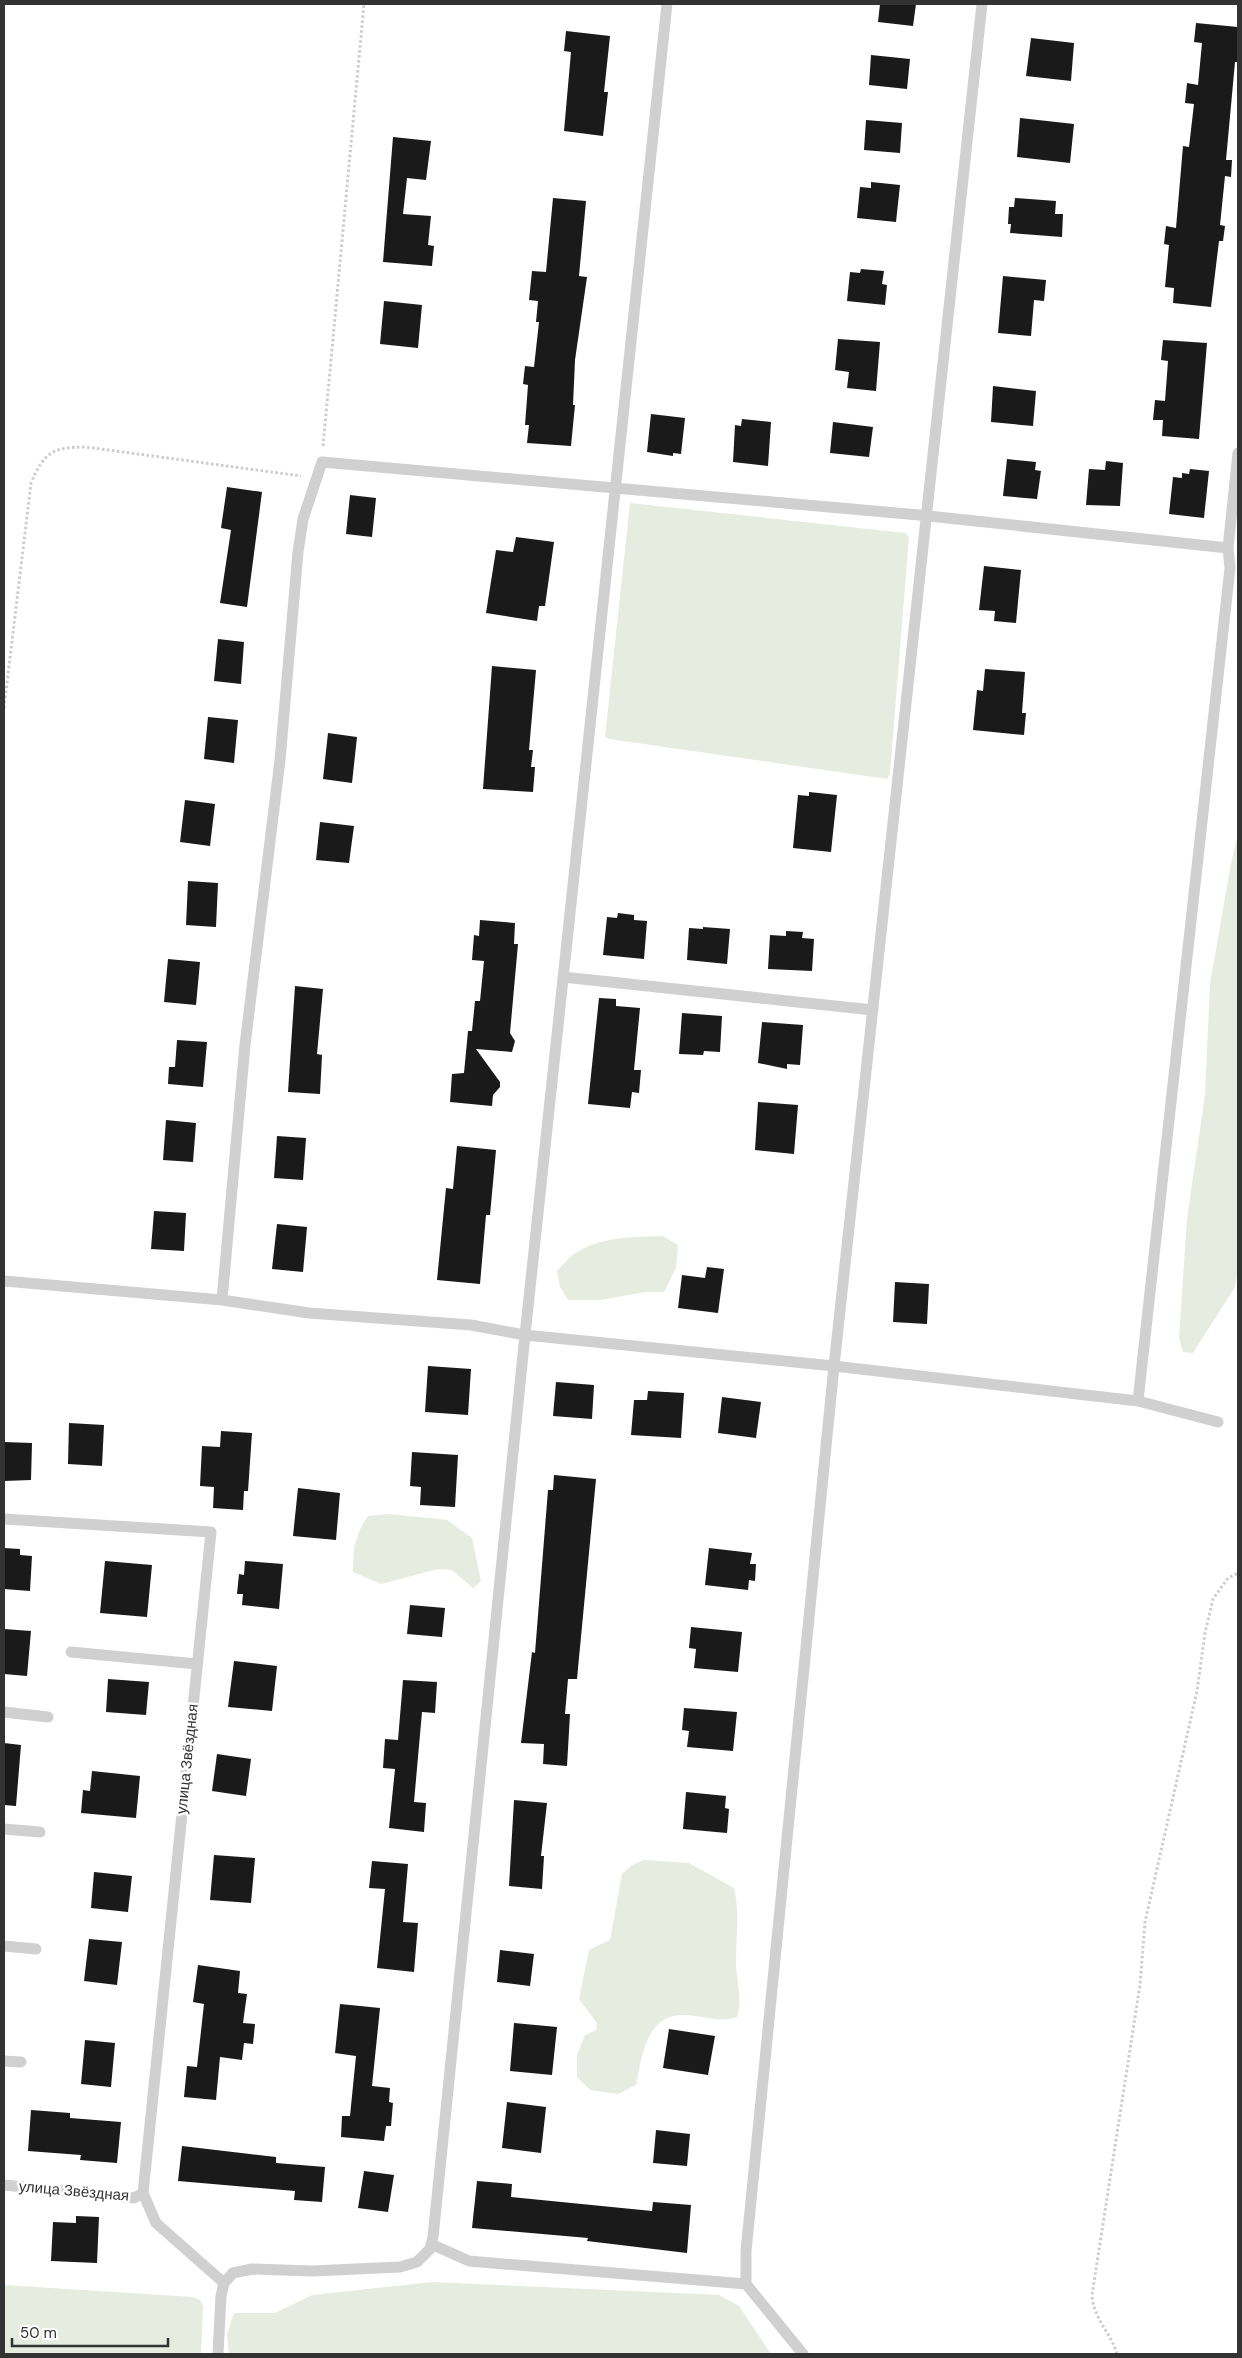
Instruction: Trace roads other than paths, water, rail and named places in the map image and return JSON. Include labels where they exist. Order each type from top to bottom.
[{"type":"lane","points":[[218,2354],[221,2296],[224,2283],[233,2273],[252,2269],[312,2270],[400,2267],[417,2262],[430,2249],[431,2244],[524,1335],[667,4]]},
{"type":"lane","points":[[803,2354],[746,2284],[746,2251],[834,1366],[928,516],[982,4]]},
{"type":"lane","points":[[1138,1401],[1230,568],[1228,548],[1238,453]]},
{"type":"lane","points":[[222,1300],[245,1045],[280,760],[298,552],[303,519],[322,462],[928,516],[1228,548]]},
{"type":"lane","points":[[563,977],[873,1010]]},
{"type":"lane","points":[[4,1281],[222,1300],[309,1313],[471,1325],[524,1335],[834,1366],[1138,1401],[1218,1422]]},
{"type":"lane","name":"улица Звёздная","points":[[4,1519],[210,1532],[143,2193],[156,2223],[224,2283]]},
{"type":"lane","points":[[71,1652],[197,1664]]},
{"type":"lane","points":[[4,1712],[48,1717]]},
{"type":"lane","points":[[4,1829],[40,1832]]},
{"type":"lane","points":[[4,1946],[36,1949]]},
{"type":"lane","points":[[4,2061],[21,2062]]},
{"type":"lane","name":"улица Звёздная","points":[[4,2185],[134,2198],[143,2193]]},
{"type":"lane","points":[[431,2244],[469,2261],[746,2284]]}]
